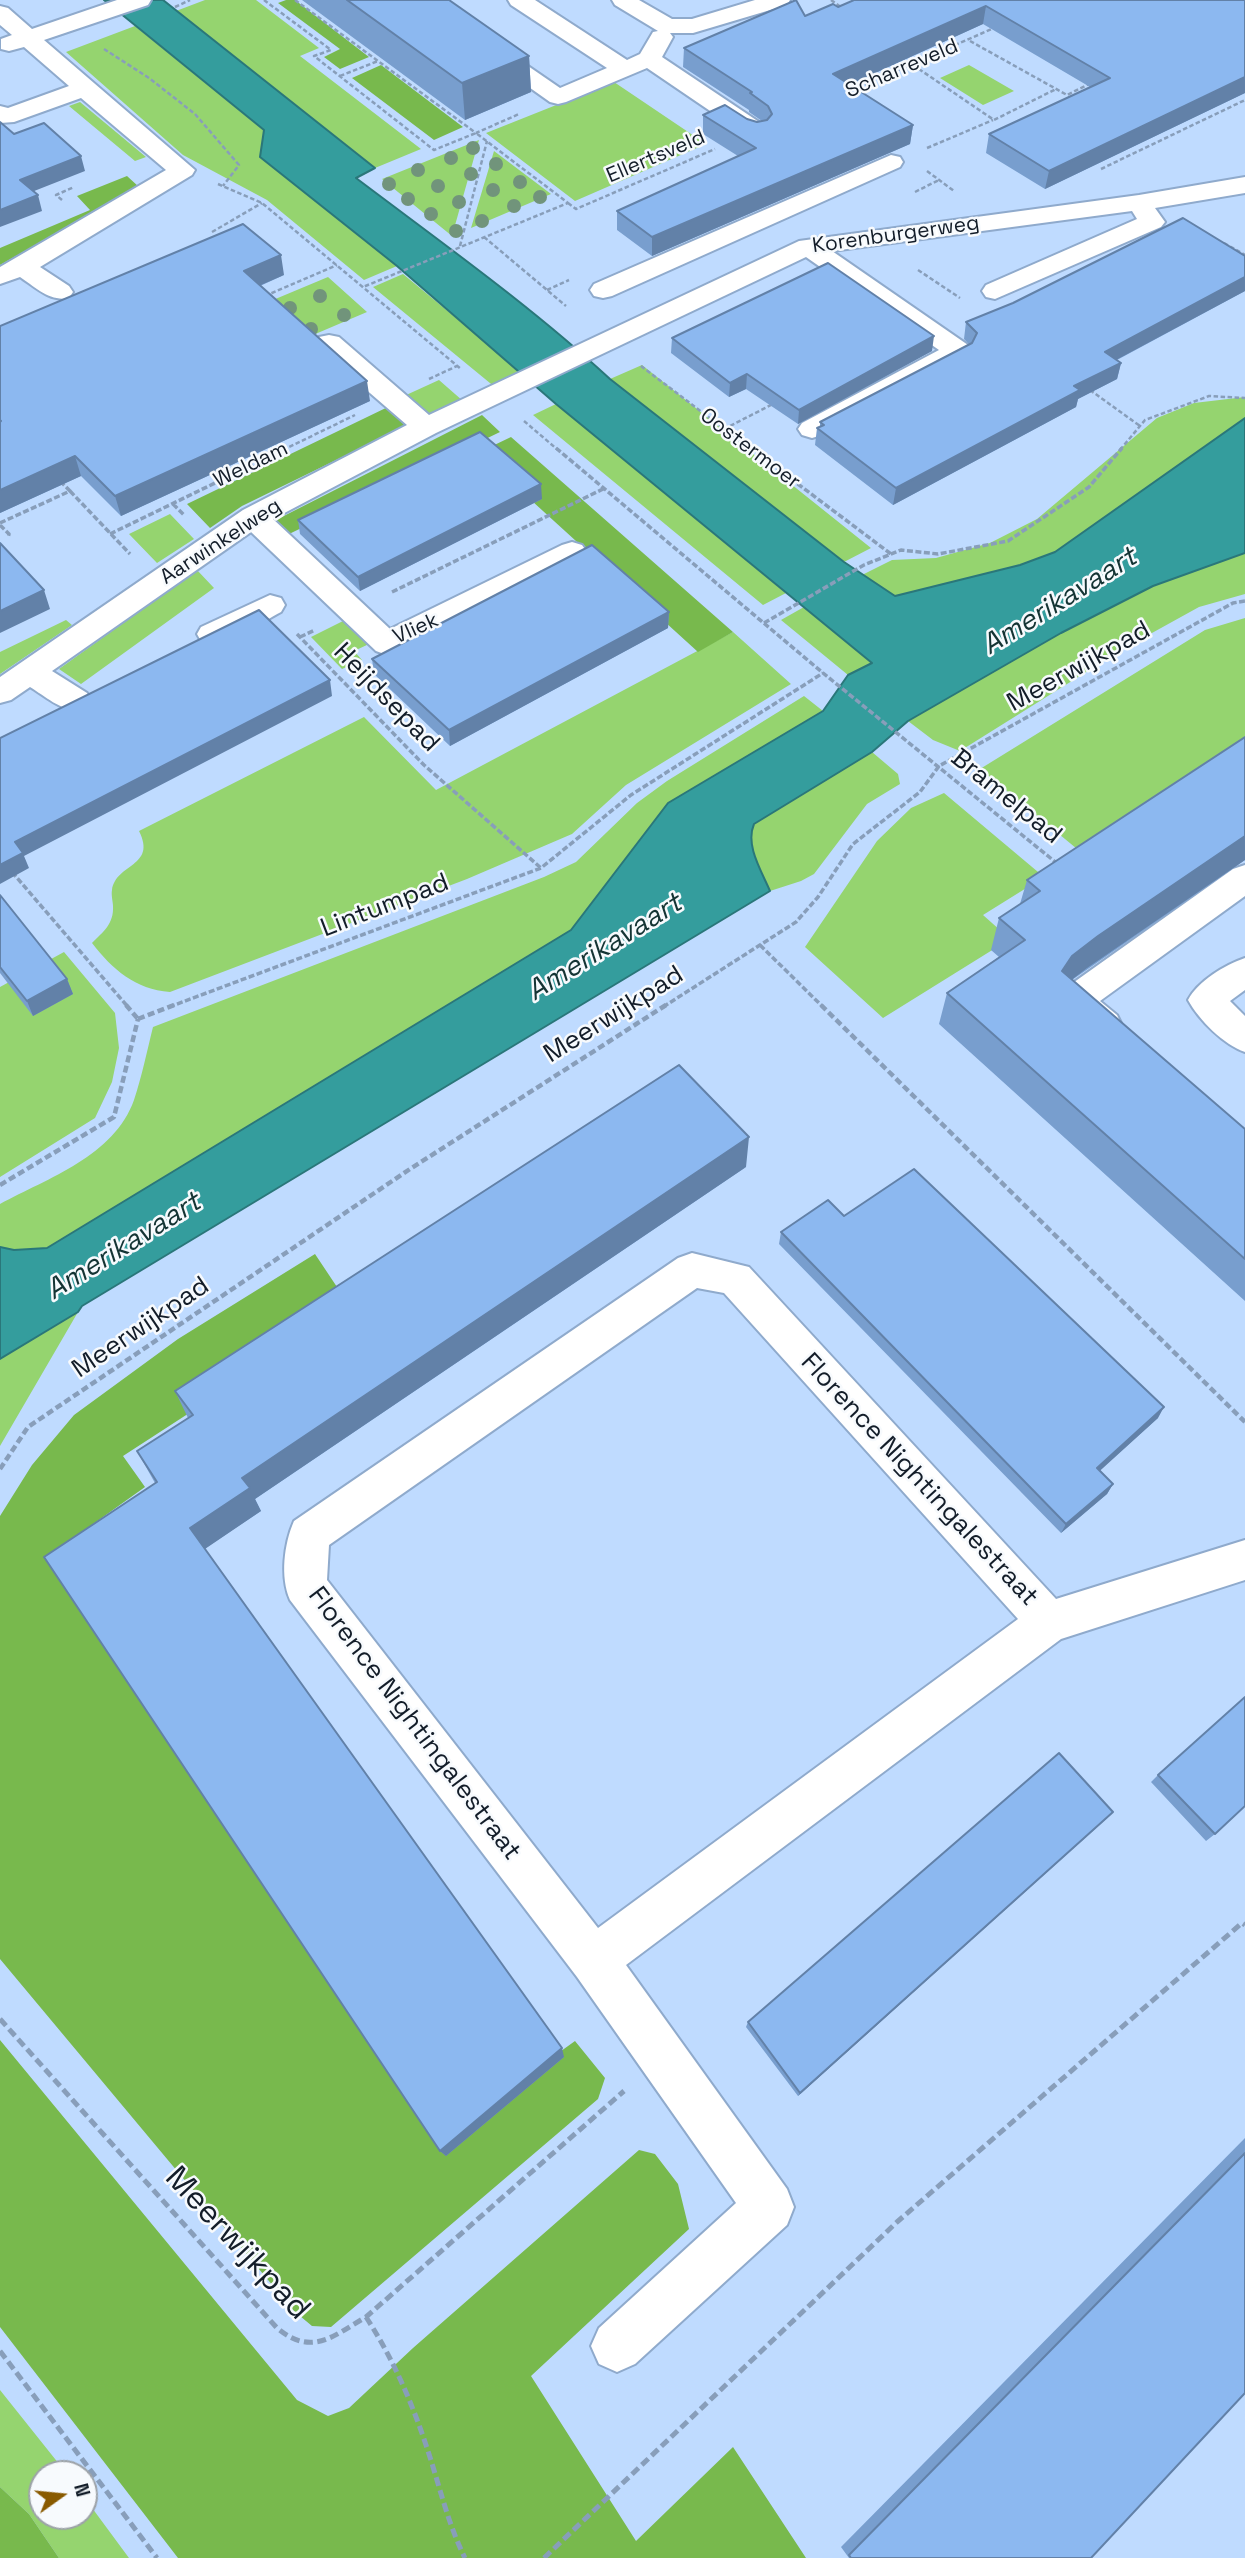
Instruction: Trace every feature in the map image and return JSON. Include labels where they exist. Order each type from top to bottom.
[{"type":"street","points":[[0,46],[11,28],[99,4],[140,0]]},
{"type":"street","points":[[417,0],[558,97],[649,59],[667,26]]},
{"type":"street","points":[[519,0],[625,69]]},
{"type":"street","points":[[623,0],[667,26],[693,26],[779,0]]},
{"type":"street","points":[[11,28],[86,88],[157,152],[183,170],[11,272]]},
{"type":"street","points":[[649,59],[756,131]]},
{"type":"street","points":[[0,113],[5,117],[86,88]]},
{"type":"street","points":[[603,290],[891,162]]},
{"type":"street","name":"Korenburgerweg","points":[[493,396],[796,251],[871,237],[1139,203],[1245,186]]},
{"type":"street","points":[[995,291],[1153,222],[1139,203]]},
{"type":"street","points":[[742,228],[796,251],[958,351],[812,429]]},
{"type":"street","points":[[11,272],[60,292]]},
{"type":"street","points":[[329,343],[426,427]]},
{"type":"street","name":"Aarwinkelweg","points":[[0,692],[32,673],[253,517],[426,427],[493,396]]},
{"type":"street","name":"Vliek","points":[[253,517],[387,644],[572,552]]},
{"type":"street","points":[[185,647],[270,605]]},
{"type":"street","points":[[32,673],[88,695],[44,719]]},
{"type":"street","points":[[1125,1043],[1075,1000],[1245,878]]},
{"type":"street","points":[[1245,972],[1206,1000],[1245,1038]]},
{"type":"street","name":"Florence Nightingalestraat","points":[[1049,1622],[734,1279],[692,1270],[309,1535],[305,1586],[594,1961],[1049,1622],[1245,1560]]},
{"type":"street","points":[[594,1961],[769,2207],[617,2346]]},
{"type":"path","points":[[181,5],[190,0]]},
{"type":"path","points":[[295,0],[568,203]]},
{"type":"path","points":[[831,0],[848,12],[836,17]]},
{"type":"path","points":[[268,1],[331,50],[314,56],[434,150],[476,133]]},
{"type":"path","name":"Scharreveld","points":[[848,92],[1004,23]]},
{"type":"path","name":"Scharreveld","points":[[969,40],[1056,89]]},
{"type":"path","points":[[99,45],[149,78],[195,114],[239,165],[223,186]]},
{"type":"path","points":[[340,76],[379,61]]},
{"type":"path","points":[[912,65],[994,120]]},
{"type":"path","points":[[891,162],[994,120],[1056,89],[1067,95],[1101,78]]},
{"type":"path","points":[[1095,172],[1245,100]]},
{"type":"path","name":"Ellertsveld","points":[[568,203],[576,209],[756,131]]},
{"type":"path","points":[[460,247],[487,141]]},
{"type":"path","points":[[363,287],[568,203]]},
{"type":"path","points":[[212,232],[262,204]]},
{"type":"path","name":"Oostermoer","points":[[484,237],[600,346],[892,555]]},
{"type":"path","points":[[871,237],[966,303]]},
{"type":"path","points":[[272,306],[261,297],[337,265]]},
{"type":"path","points":[[1086,387],[1140,426]]},
{"type":"path","points":[[764,623],[864,565],[901,550],[938,554],[1008,541],[1089,487],[1145,420],[1209,396],[1245,398]]},
{"type":"path","name":"Weldam","points":[[110,534],[391,397]]},
{"type":"path","points":[[55,475],[158,583]]},
{"type":"path","points":[[300,637],[605,488]]},
{"type":"path","points":[[8,538],[9,534],[0,524],[70,491]]},
{"type":"path","name":"Meerwijkpad","points":[[0,1469],[28,1427],[422,1161],[802,916],[853,844],[920,792],[939,766],[1233,603],[1245,601]]},
{"type":"path","name":"Heijdsepad","points":[[270,605],[424,765],[541,869]]},
{"type":"path","name":"Lintumpad","points":[[138,1019],[541,869],[631,795],[824,673]]},
{"type":"path","name":"Bramelpad","points":[[835,683],[1063,868]]},
{"type":"path","points":[[0,1185],[114,1117],[138,1019],[9,867]]},
{"type":"path","points":[[760,945],[1245,1422]]},
{"type":"path","points":[[544,2558],[897,2222],[1242,1923],[1245,1924]]},
{"type":"path","name":"Meerwijkpad","points":[[0,2019],[286,2337],[304,2346],[319,2343],[366,2318],[663,2057]]},
{"type":"path","points":[[366,2318],[397,2367],[421,2429],[454,2537],[465,2558]]},
{"type":"path","points":[[0,2351],[157,2558]]},
{"type":"green space","points":[[205,0],[256,0],[319,48],[300,56],[421,149],[375,168],[176,11]]},
{"type":"green space","points":[[295,0],[369,57],[340,69],[324,57],[340,49],[278,3]]},
{"type":"green space","points":[[135,26],[264,130],[261,157],[397,266],[364,280],[267,200],[183,155],[66,52]]},
{"type":"green space","points":[[381,65],[463,127],[434,140],[352,78]]},
{"type":"green space","points":[[969,65],[1014,91],[983,105],[940,78]]},
{"type":"green space","points":[[614,82],[706,144],[575,201],[486,133]]},
{"type":"green space","points":[[80,102],[146,157],[135,161],[69,106]]},
{"type":"green space","points":[[479,140],[452,236],[382,179]]},
{"type":"green space","points":[[494,151],[551,194],[471,228]]},
{"type":"green space","points":[[127,176],[139,187],[0,265],[0,248],[90,210],[77,196]]},
{"type":"green space","points":[[403,274],[525,375],[496,388],[373,287]]},
{"type":"green space","points":[[328,277],[367,312],[313,335],[273,300]]},
{"type":"green space","points":[[642,365],[871,548],[844,562],[610,379]]},
{"type":"green space","points":[[439,380],[463,401],[428,417],[404,396]]},
{"type":"green space","points":[[1245,397],[1245,418],[1055,552],[1020,565],[895,596],[862,575],[892,560],[936,558],[990,543],[1037,519],[1157,418],[1194,403]]},
{"type":"green space","points":[[556,404],[786,593],[763,605],[533,415]]},
{"type":"green space","points":[[392,405],[412,423],[242,506],[210,528],[187,504]]},
{"type":"green space","points":[[482,415],[500,432],[287,535],[274,521]]},
{"type":"green space","points":[[511,437],[733,632],[698,652],[521,491],[486,449]]},
{"type":"green space","points":[[170,514],[194,539],[157,563],[129,534]]},
{"type":"green space","points":[[1245,553],[1245,594],[1199,607],[1123,649],[960,751],[933,740],[908,721],[1061,633],[1153,586]]},
{"type":"green space","points":[[197,570],[214,588],[81,684],[59,669]]},
{"type":"green space","points":[[804,607],[873,663],[848,675],[781,620]]},
{"type":"green space","points":[[1245,618],[1245,752],[1082,853],[980,769],[1205,630]]},
{"type":"green space","points":[[66,620],[72,625],[0,674],[0,652]]},
{"type":"green space","points":[[345,620],[369,644],[354,651],[362,660],[342,669],[311,637]]},
{"type":"green space","points":[[733,632],[791,684],[626,785],[572,834],[467,879],[170,992],[135,982],[108,962],[92,943],[112,918],[112,892],[115,881],[143,852],[139,831],[364,717],[436,790]]},
{"type":"green space","points":[[804,696],[823,711],[668,803],[571,930],[47,1248],[14,1250],[0,1247],[0,1204],[95,1151],[124,1119],[137,1091],[153,1027],[544,877],[576,862],[637,803],[667,781]]},
{"type":"green space","points":[[872,752],[898,774],[900,784],[867,804],[814,874],[770,891],[752,849],[751,832],[754,824]]},
{"type":"green space","points":[[944,793],[1044,877],[983,915],[1010,939],[883,1018],[805,947],[877,841],[911,808]]},
{"type":"green space","points":[[64,952],[115,1013],[119,1048],[112,1082],[95,1118],[0,1177],[0,987]]},
{"type":"green space","points":[[315,1254],[351,1308],[123,1456],[145,1487],[68,1542],[443,2136],[575,2041],[605,2078],[598,2099],[331,2327],[312,2326],[294,2311],[0,1959],[0,1516],[32,1465],[74,1415],[178,1339]]},
{"type":"green space","points":[[78,1312],[0,1446],[0,1359]]},
{"type":"green space","points":[[0,2040],[297,2400],[328,2416],[349,2408],[413,2348],[639,2150],[655,2154],[678,2184],[689,2229],[531,2376],[636,2541],[733,2447],[806,2558],[178,2558],[0,2327]]},
{"type":"green space","points":[[0,2390],[56,2460],[28,2460],[28,2513],[0,2487]]},
{"type":"green space","points":[[0,2487],[28,2513],[28,2530],[40,2530],[59,2558],[0,2558]]},
{"type":"green space","points":[[98,2516],[129,2558],[59,2558],[40,2530],[98,2530]]},
{"type":"water","name":"Amerikavaart","points":[[104,0],[163,0],[375,168],[356,178],[518,300],[610,379],[844,562],[895,596],[1020,565],[1055,552],[1245,418],[1245,553],[1153,586],[1061,633],[908,721],[872,752],[754,824],[751,840],[753,849],[770,891],[82,1306],[78,1312],[0,1359],[0,1247],[14,1250],[47,1248],[571,930],[668,803],[823,711],[848,675],[872,663],[556,404],[397,266],[260,157],[264,130]]},
{"type":"building","points":[[347,0],[449,0],[529,56],[462,83]]},
{"type":"building","points":[[796,0],[805,16],[833,4],[838,7],[854,0],[1245,0],[1245,77],[1049,171],[989,134],[1110,78],[986,6],[833,74],[913,125],[652,237],[617,211],[756,148],[703,115],[725,105],[757,122],[767,120],[772,114],[768,106],[750,93],[752,92],[684,48]]},
{"type":"building","points":[[0,122],[14,134],[44,123],[81,156],[20,180],[38,195],[0,210]]},
{"type":"building","points":[[1183,218],[1245,256],[1245,277],[1105,352],[1121,363],[1074,386],[1080,390],[896,488],[817,428],[824,425],[820,422],[972,343],[977,333],[966,322],[1013,303]]},
{"type":"building","points":[[243,224],[281,255],[244,271],[367,381],[115,496],[75,456],[0,490],[0,326]]},
{"type":"building","points":[[828,263],[934,336],[799,410],[747,374],[730,383],[672,338]]},
{"type":"building","points":[[480,432],[541,484],[358,577],[298,520]]},
{"type":"building","points":[[0,543],[44,590],[0,611]]},
{"type":"building","points":[[592,545],[669,612],[449,730],[372,659]]},
{"type":"building","points":[[259,610],[330,680],[15,842],[23,853],[0,865],[0,738]]},
{"type":"building","points":[[1245,737],[1245,836],[1098,936],[1072,956],[1062,971],[1245,1129],[1245,1259],[947,993],[1025,940],[999,918],[1040,891],[1027,880]]},
{"type":"building","points":[[0,895],[67,979],[27,1001],[0,967]]},
{"type":"building","points":[[679,1065],[749,1137],[242,1478],[250,1488],[190,1528],[562,2048],[440,2151],[44,1557],[157,1482],[137,1451],[193,1415],[175,1391]]},
{"type":"building","points":[[914,1169],[1164,1407],[1097,1468],[1113,1484],[1066,1524],[781,1232],[828,1200],[844,1216]]},
{"type":"building","points":[[1245,1697],[1245,1806],[1215,1834],[1158,1775]]},
{"type":"building","points":[[1059,1753],[1113,1812],[800,2093],[748,2022]]},
{"type":"building","points":[[1245,2153],[1245,2393],[1091,2558],[851,2558],[849,2555]]}]
